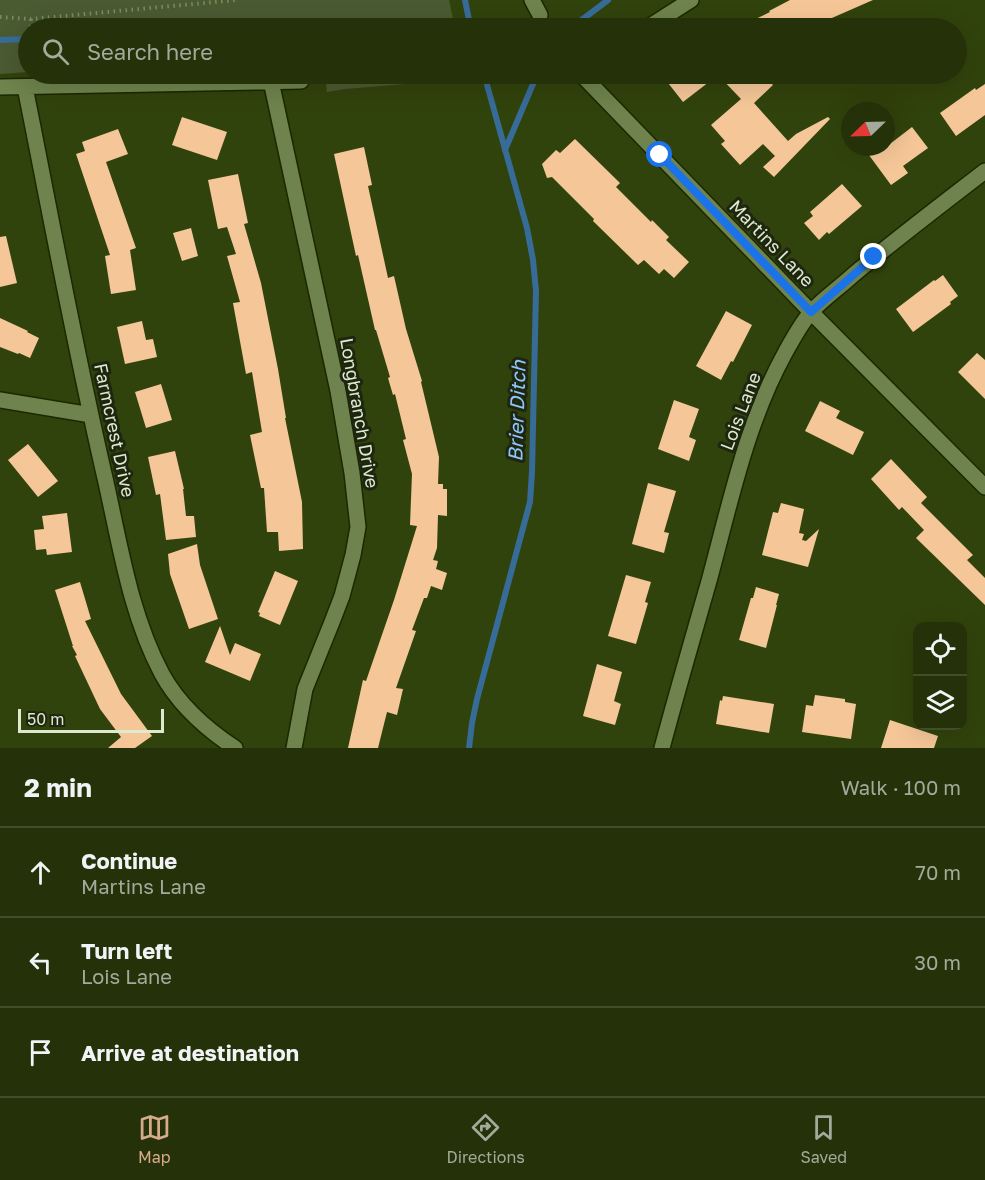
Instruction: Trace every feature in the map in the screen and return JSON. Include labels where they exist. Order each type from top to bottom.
[{"type":"street","points":[[532,0],[540,15]]},
{"type":"street","points":[[663,18],[691,0]]},
{"type":"street","points":[[0,87],[148,84]]},
{"type":"street","name":"Longbranch Drive","points":[[272,84],[338,391],[352,473],[358,527],[342,596],[305,689],[294,748]]},
{"type":"street","name":"Martins Lane","points":[[593,84],[811,312],[985,487]]},
{"type":"street","name":"Farmcrest Drive","points":[[26,87],[91,416],[130,589],[145,635],[163,675],[176,695],[192,714],[219,738],[235,748]]},
{"type":"street","name":"Lois Lane","points":[[662,748],[726,511],[755,419],[779,363],[811,312],[874,257],[985,171]]},
{"type":"street","points":[[0,400],[91,416]]},
{"type":"path","points":[[42,18],[237,0]]},
{"type":"path","points":[[0,17],[18,18]]},
{"type":"green space","points":[[0,0],[449,0],[453,18],[18,18],[18,73],[0,74]]},
{"type":"green space","points":[[326,84],[406,84],[345,89],[327,92]]},
{"type":"building","points":[[790,0],[873,0],[832,18],[758,18]]},
{"type":"building","points":[[669,84],[706,84],[683,102]]},
{"type":"building","points":[[727,84],[772,84],[754,103],[788,141],[796,134],[828,117],[830,119],[774,177],[763,167],[775,156],[763,144],[740,165],[721,144],[725,141],[711,125],[741,99]]},
{"type":"building","points":[[985,84],[985,115],[956,136],[940,113],[975,88],[976,90]]},
{"type":"building","points":[[182,117],[227,132],[217,160],[172,145]]},
{"type":"building","points":[[912,127],[928,148],[903,166],[908,173],[891,185],[870,156],[895,156],[895,140]]},
{"type":"building","points":[[118,129],[128,154],[106,162],[136,248],[130,250],[136,290],[111,294],[105,256],[110,255],[76,154],[85,151],[82,142]]},
{"type":"building","points":[[575,139],[620,183],[616,187],[669,237],[666,240],[689,262],[674,278],[664,269],[659,274],[644,260],[638,265],[552,177],[547,178],[542,164],[556,150],[560,153]]},
{"type":"building","points":[[364,147],[372,185],[368,186],[388,278],[394,276],[406,329],[422,381],[439,457],[438,484],[443,484],[443,489],[447,489],[447,516],[438,515],[437,548],[433,560],[438,561],[436,569],[447,573],[442,590],[431,586],[412,630],[416,631],[396,688],[403,689],[397,715],[387,712],[378,748],[348,748],[363,680],[366,681],[417,526],[410,525],[412,474],[403,440],[406,439],[375,330],[358,255],[356,256],[334,154]]},
{"type":"building","points":[[238,174],[248,223],[244,224],[261,283],[302,502],[303,549],[279,551],[278,532],[267,532],[264,488],[261,488],[250,435],[262,432],[252,372],[246,374],[233,303],[240,302],[227,256],[236,254],[227,227],[218,229],[208,180]]},
{"type":"building","points":[[842,184],[862,206],[819,240],[804,223],[813,216],[810,212]]},
{"type":"building","points":[[191,228],[198,256],[182,261],[173,233]]},
{"type":"building","points":[[6,236],[17,283],[0,287],[0,237]]},
{"type":"building","points":[[943,275],[958,296],[950,302],[951,304],[913,332],[896,309]]},
{"type":"building","points":[[726,311],[752,325],[721,380],[696,366]]},
{"type":"building","points":[[0,318],[39,338],[30,358],[0,347]]},
{"type":"building","points":[[142,321],[146,340],[153,339],[157,357],[125,364],[117,327]]},
{"type":"building","points":[[977,353],[985,360],[985,399],[958,372]]},
{"type":"building","points":[[161,384],[172,420],[146,428],[135,392]]},
{"type":"building","points":[[674,400],[699,409],[689,437],[696,440],[689,461],[658,449]]},
{"type":"building","points":[[820,401],[840,411],[836,418],[864,432],[853,455],[805,431]]},
{"type":"building","points":[[28,444],[58,481],[38,497],[8,460]]},
{"type":"building","points":[[175,451],[184,489],[186,516],[194,516],[196,537],[166,540],[160,494],[156,495],[148,457]]},
{"type":"building","points":[[891,459],[927,497],[921,503],[973,555],[967,560],[985,578],[985,605],[916,538],[924,530],[902,507],[899,510],[871,479]]},
{"type":"building","points":[[648,483],[676,491],[664,532],[669,533],[664,553],[632,544]]},
{"type":"building","points":[[781,503],[804,509],[799,533],[804,534],[802,540],[806,541],[819,529],[808,567],[762,555],[773,512],[778,513]]},
{"type":"building","points":[[67,513],[72,552],[47,555],[46,549],[36,550],[34,530],[44,529],[42,516]]},
{"type":"building","points":[[197,544],[200,565],[218,619],[189,629],[170,574],[168,554]]},
{"type":"building","points":[[275,571],[298,581],[280,625],[259,616],[258,612]]},
{"type":"building","points":[[626,575],[651,582],[645,602],[648,603],[636,644],[608,636]]},
{"type":"building","points":[[80,582],[91,619],[85,621],[121,694],[152,736],[135,748],[108,748],[121,737],[100,709],[75,656],[77,655],[72,646],[55,590]]},
{"type":"building","points":[[756,587],[779,594],[766,648],[739,640]]},
{"type":"building","points":[[220,626],[230,655],[235,643],[261,654],[250,681],[205,662]]},
{"type":"building","points":[[597,664],[622,672],[614,701],[621,704],[615,725],[583,716]]},
{"type":"building","points":[[815,695],[845,699],[845,702],[856,704],[851,739],[802,732],[806,705],[813,706]]},
{"type":"building","points":[[723,696],[774,704],[769,733],[716,724],[720,700],[722,701]]},
{"type":"building","points":[[890,720],[913,728],[913,730],[938,736],[934,748],[881,748]]},
{"type":"waterway","points":[[465,0],[469,18]]},
{"type":"waterway","points":[[584,18],[608,0]]},
{"type":"waterway","name":"Brier Ditch","points":[[0,40],[18,39]]},
{"type":"waterway","name":"Brier Ditch","points":[[469,748],[477,699],[530,502],[532,472],[536,291],[533,260],[527,228],[487,84]]},
{"type":"waterway","points":[[505,150],[533,84]]},
{"type":"route","points":[[660,155],[811,312],[874,257]]}]
